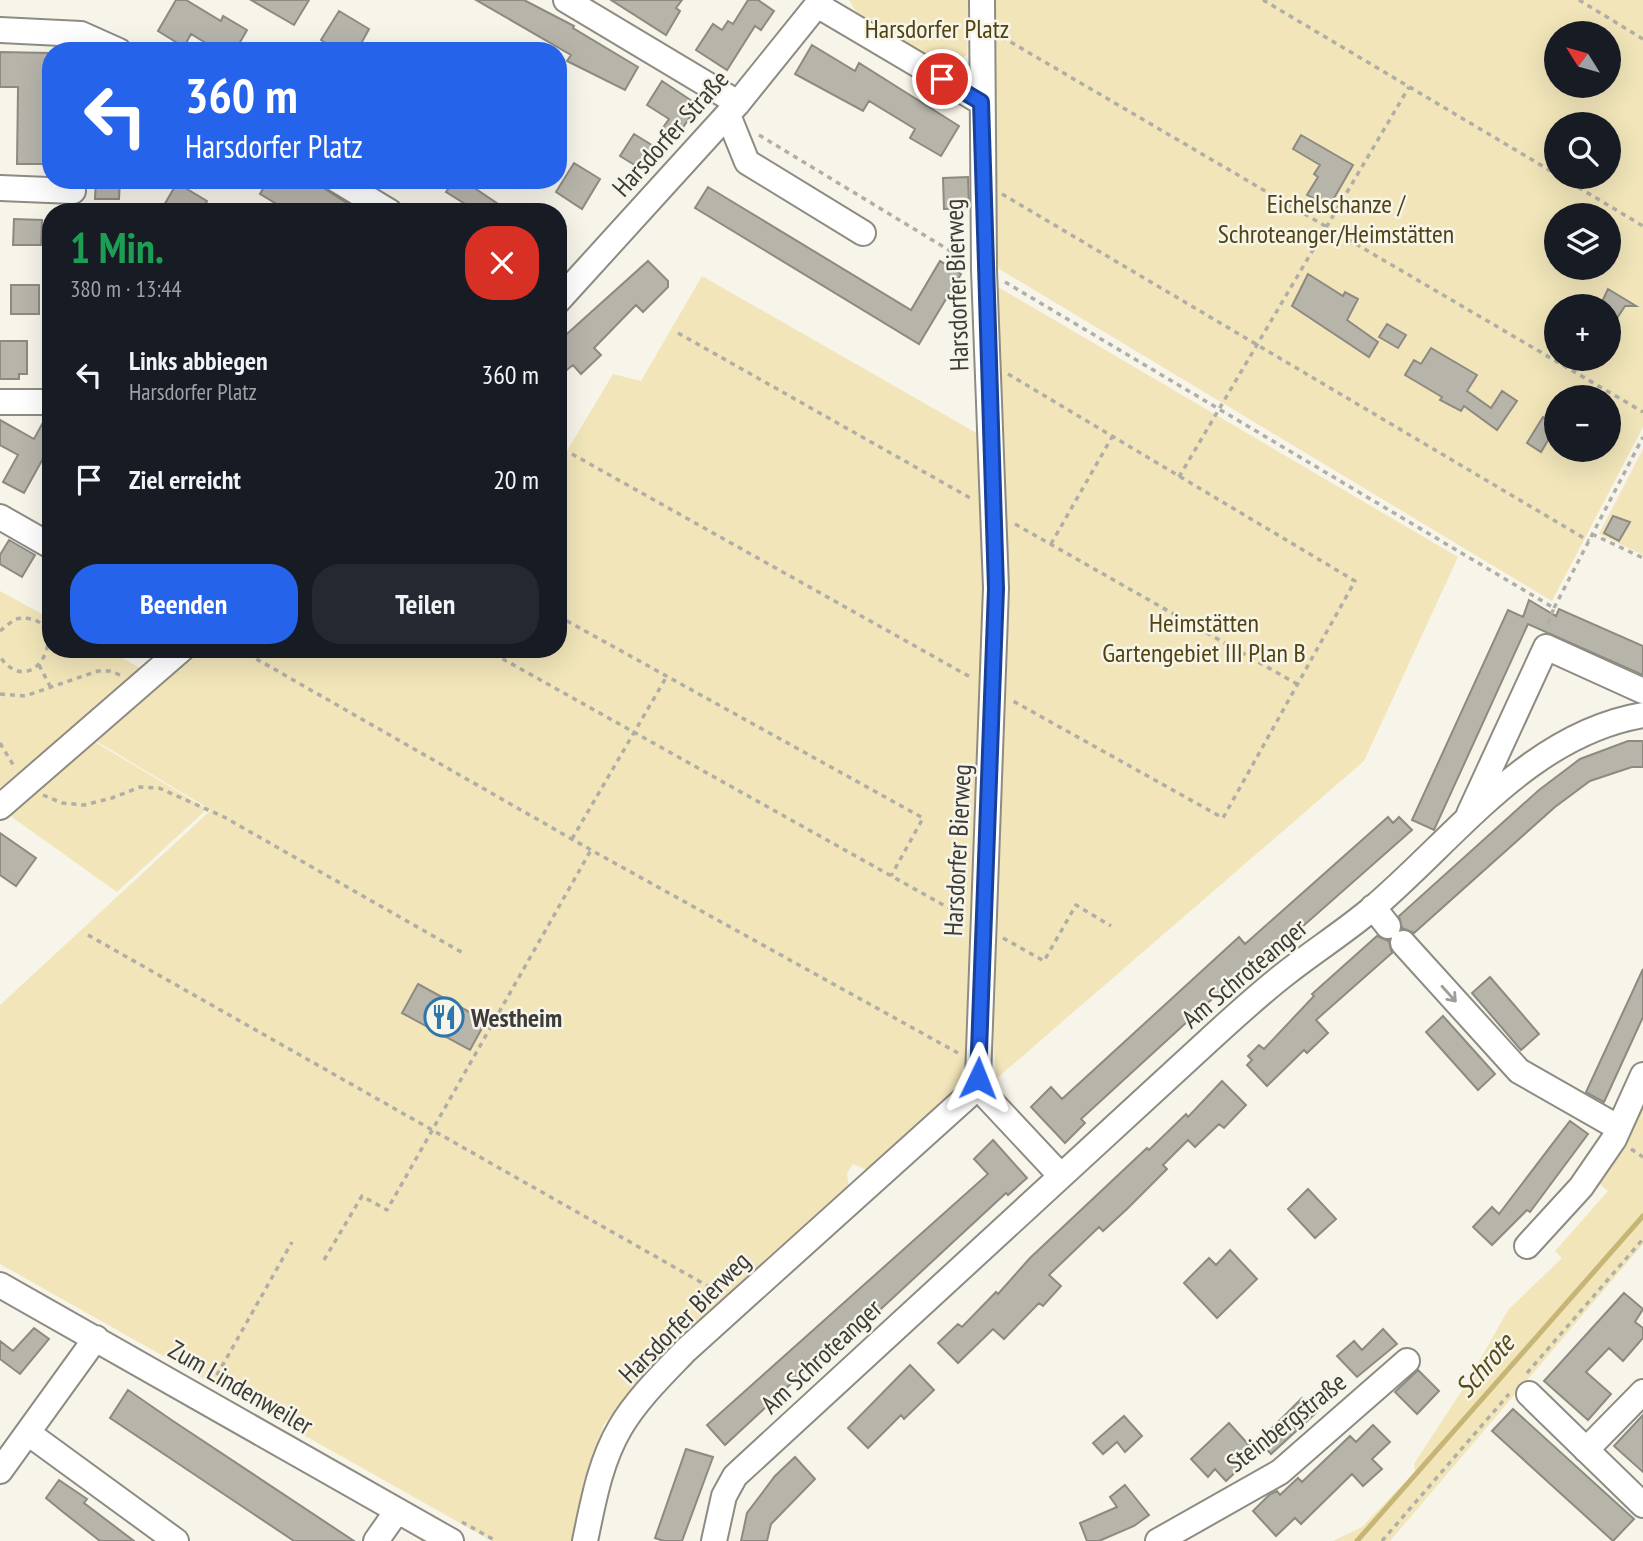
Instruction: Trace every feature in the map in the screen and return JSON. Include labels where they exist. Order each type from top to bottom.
[{"type":"street","points":[[566,0],[733,109],[747,162],[863,233]]},
{"type":"street","name":"Harsdorfer Bierweg","points":[[585,1541],[597,1483],[619,1429],[678,1358],[979,1075],[996,589],[984,270],[982,0]]},
{"type":"street","points":[[819,2],[981,102]]},
{"type":"street","name":"Harsdorfer Straße","points":[[567,291],[733,109],[819,2]]},
{"type":"street","points":[[0,30],[75,42]]},
{"type":"street","points":[[0,188],[73,194]]},
{"type":"street","points":[[352,189],[375,203]]},
{"type":"street","points":[[0,402],[42,402]]},
{"type":"street","points":[[0,517],[42,541]]},
{"type":"street","name":"Am Schroteanger","points":[[714,1541],[724,1496],[735,1476],[1060,1175],[1272,984],[1388,925],[1467,820],[1546,647],[1643,691]]},
{"type":"street","points":[[0,807],[172,658]]},
{"type":"street","name":"Am Schroteanger","points":[[1467,820],[1565,741],[1601,725],[1643,715]]},
{"type":"street","points":[[1388,925],[1519,1071],[1623,1137]]},
{"type":"street","points":[[1527,1246],[1623,1137],[1643,1074]]},
{"type":"street","points":[[979,1075],[1060,1175]]},
{"type":"street","name":"Zum Lindenweiler","points":[[0,1285],[452,1541]]},
{"type":"street","points":[[0,1471],[96,1338]]},
{"type":"street","name":"Steinbergstraße","points":[[1157,1541],[1280,1472],[1407,1361]]},
{"type":"street","points":[[1586,1450],[1643,1392]]},
{"type":"street","points":[[1529,1394],[1643,1505]]},
{"type":"street","points":[[28,1433],[176,1541]]},
{"type":"street","points":[[376,1541],[397,1511]]},
{"type":"path","points":[[1263,0],[1544,167]]},
{"type":"path","points":[[1579,0],[1643,38]]},
{"type":"path","points":[[995,33],[1643,412]]},
{"type":"path","points":[[1180,477],[1409,87]]},
{"type":"path","points":[[755,132],[1554,608]]},
{"type":"path","points":[[982,183],[1589,541]]},
{"type":"path","points":[[1581,189],[1643,226]]},
{"type":"path","points":[[678,333],[973,500]]},
{"type":"path","points":[[1002,371],[1356,581],[1223,818],[1006,697]]},
{"type":"path","points":[[1051,544],[1112,436]]},
{"type":"path","points":[[1545,631],[1554,608],[1643,437]]},
{"type":"path","points":[[572,454],[984,685]]},
{"type":"path","points":[[1008,520],[1297,684]]},
{"type":"path","points":[[1592,534],[1643,558]]},
{"type":"path","points":[[0,631],[7,623],[19,618],[39,624],[42,628]]},
{"type":"path","points":[[567,621],[923,818],[891,876]]},
{"type":"path","points":[[0,658],[18,670],[38,665],[42,658]]},
{"type":"path","points":[[255,658],[979,1075]]},
{"type":"path","points":[[501,658],[1044,961],[1076,905],[1111,926]]},
{"type":"path","points":[[38,665],[50,686]]},
{"type":"path","points":[[0,694],[25,696],[107,670],[119,674],[135,691]]},
{"type":"path","points":[[572,839],[667,676]]},
{"type":"path","points":[[0,743],[8,761],[27,783],[49,798],[72,804],[104,801],[143,786],[164,790],[224,817],[463,953]]},
{"type":"path","points":[[324,1261],[362,1196],[387,1210],[591,850]]},
{"type":"path","points":[[88,936],[737,1303]]},
{"type":"path","points":[[1623,1137],[1643,1157]]},
{"type":"path","points":[[213,1381],[292,1242]]},
{"type":"green space","name":"Harsdorfer Platz","points":[[849,0],[970,0],[967,55],[952,66],[942,64],[859,16]]},
{"type":"green space","name":"Eichelschanze / Schroteanger/Heimstätten","points":[[992,0],[1643,0],[1643,427],[1552,601],[991,264]]},
{"type":"green space","points":[[702,276],[980,435],[986,588],[966,1086],[867,1170],[853,1164],[847,1173],[849,1190],[651,1370],[604,1424],[584,1480],[572,1541],[492,1541],[0,1264],[0,1005],[211,810],[96,741],[191,658],[567,658],[567,451],[613,374],[641,381]]},
{"type":"green space","name":"Heimstätten Gartengebiet III Plan B","points":[[993,284],[1458,557],[1364,761],[996,1079],[991,985]]},
{"type":"green space","points":[[1643,449],[1643,555],[1599,534]]},
{"type":"green space","points":[[0,591],[42,614],[42,658],[122,658],[142,669],[0,788]]},
{"type":"green space","points":[[95,742],[207,809],[117,892],[9,815]]},
{"type":"green space","points":[[1643,1087],[1643,1244],[1390,1541],[1333,1541],[1362,1527],[1415,1472],[1414,1464],[1468,1381],[1508,1310],[1562,1258],[1555,1251],[1608,1191],[1594,1179]]},
{"type":"building","points":[[176,0],[186,0],[221,21],[223,16],[247,30],[240,42],[204,42],[191,34],[187,42],[176,42],[158,31]]},
{"type":"building","points":[[251,0],[309,0],[294,25]]},
{"type":"building","points":[[476,0],[524,0],[574,26],[573,28],[638,67],[625,90],[567,61],[571,55],[567,53],[567,42],[549,42]]},
{"type":"building","points":[[611,0],[682,0],[676,8],[680,11],[666,35]]},
{"type":"building","points":[[748,0],[758,0],[774,11],[761,30],[755,26],[727,70],[696,50],[713,24],[722,30],[728,21],[733,24]]},
{"type":"building","points":[[339,11],[369,29],[362,42],[321,40]]},
{"type":"building","points":[[812,45],[855,71],[859,63],[959,126],[941,156],[910,138],[915,129],[869,101],[863,111],[795,74]]},
{"type":"building","points":[[0,52],[42,53],[42,164],[17,164],[18,87],[0,87]]},
{"type":"building","points":[[662,81],[698,105],[676,138],[662,129],[669,119],[647,105]]},
{"type":"building","points":[[634,134],[655,147],[641,169],[620,156]]},
{"type":"building","points":[[1301,135],[1353,165],[1329,207],[1307,195],[1318,177],[1314,174],[1320,165],[1293,149]]},
{"type":"building","points":[[574,163],[600,179],[582,209],[556,192],[558,189],[567,189],[567,174]]},
{"type":"building","points":[[968,177],[969,208],[944,209],[943,178]]},
{"type":"building","points":[[708,187],[911,310],[940,261],[961,274],[919,344],[695,208]]},
{"type":"building","points":[[96,189],[120,189],[119,199],[95,199]]},
{"type":"building","points":[[173,189],[187,189],[207,201],[206,203],[165,203]]},
{"type":"building","points":[[263,189],[325,189],[347,203],[275,203],[260,194]]},
{"type":"building","points":[[448,189],[476,189],[497,203],[464,203],[446,192]]},
{"type":"building","points":[[14,219],[42,220],[41,245],[13,245]]},
{"type":"building","points":[[648,261],[668,281],[668,287],[643,312],[636,305],[594,348],[601,355],[581,374],[573,365],[567,370],[567,334]]},
{"type":"building","points":[[1308,274],[1343,296],[1345,292],[1358,299],[1347,320],[1378,342],[1369,357],[1292,306]]},
{"type":"building","points":[[11,285],[39,285],[39,314],[11,314]]},
{"type":"building","points":[[1621,297],[1636,306],[1625,306],[1621,312]]},
{"type":"building","points":[[1387,324],[1406,335],[1398,348],[1379,337]]},
{"type":"building","points":[[0,341],[27,341],[27,374],[19,374],[19,379],[0,379]]},
{"type":"building","points":[[1431,348],[1477,375],[1467,391],[1491,408],[1502,391],[1517,401],[1497,430],[1464,406],[1461,411],[1440,400],[1442,397],[1405,375],[1414,360],[1421,364]]},
{"type":"building","points":[[1543,417],[1544,447],[1541,452],[1527,443]]},
{"type":"building","points":[[0,420],[34,439],[42,424],[42,460],[24,493],[3,482],[18,455],[0,445]]},
{"type":"building","points":[[1613,516],[1630,522],[1619,541],[1604,533]]},
{"type":"building","points":[[9,540],[35,555],[22,577],[0,564],[0,555]]},
{"type":"building","points":[[1529,600],[1556,616],[1559,609],[1643,646],[1643,675],[1528,624],[1434,830],[1412,820],[1508,610],[1523,617]]},
{"type":"building","points":[[1628,741],[1643,741],[1643,767],[1632,767],[1590,781],[1555,807],[1414,933],[1402,928],[1399,916],[1539,790],[1580,759]]},
{"type":"building","points":[[1388,817],[1393,823],[1399,817],[1412,830],[1276,950],[1271,945],[1081,1119],[1085,1123],[1065,1143],[1031,1107],[1051,1087],[1062,1099],[1239,937],[1245,944]]},
{"type":"building","points":[[0,833],[36,858],[16,886],[0,875]]},
{"type":"building","points":[[1377,936],[1389,941],[1392,953],[1316,1020],[1328,1033],[1307,1053],[1304,1050],[1267,1086],[1247,1065],[1252,1060],[1248,1056],[1259,1045],[1264,1049],[1314,996],[1312,994]]},
{"type":"building","points":[[1643,969],[1643,1017],[1604,1102],[1586,1092]]},
{"type":"building","points":[[1490,977],[1539,1034],[1521,1050],[1472,993]]},
{"type":"building","name":"Westheim","points":[[418,984],[486,1021],[470,1050],[402,1013]]},
{"type":"building","points":[[1443,1016],[1495,1074],[1478,1090],[1426,1032]]},
{"type":"building","points":[[1222,1081],[1246,1105],[1224,1128],[1219,1124],[1195,1147],[1188,1140],[1163,1165],[1167,1169],[1127,1209],[1103,1231],[1099,1227],[1049,1275],[1061,1286],[1043,1306],[1039,1303],[1004,1339],[993,1329],[958,1363],[938,1343],[958,1324],[962,1327],[996,1292],[998,1294],[1030,1258],[1147,1148],[1149,1150],[1186,1114],[1188,1117]]},
{"type":"building","points":[[1570,1121],[1588,1134],[1530,1212],[1527,1210],[1492,1245],[1473,1227],[1492,1207],[1499,1214]]},
{"type":"building","points":[[993,1140],[1027,1178],[1008,1195],[1006,1193],[854,1334],[849,1330],[725,1445],[707,1425],[988,1174],[974,1159]]},
{"type":"building","points":[[1308,1189],[1336,1219],[1315,1238],[1288,1209]]},
{"type":"building","points":[[1230,1250],[1257,1279],[1217,1318],[1184,1283],[1209,1258],[1216,1265]]},
{"type":"building","points":[[1624,1293],[1643,1309],[1635,1322],[1643,1328],[1643,1338],[1623,1361],[1609,1348],[1586,1372],[1611,1394],[1588,1420],[1544,1381]]},
{"type":"building","points":[[34,1328],[49,1339],[20,1374],[0,1359],[0,1341],[13,1351]]},
{"type":"building","points":[[1383,1329],[1397,1344],[1357,1377],[1337,1356],[1354,1341],[1362,1350]]},
{"type":"building","points":[[910,1365],[934,1390],[904,1419],[901,1415],[868,1448],[848,1428]]},
{"type":"building","points":[[1418,1370],[1439,1391],[1417,1414],[1395,1392]]},
{"type":"building","points":[[128,1390],[354,1541],[294,1541],[110,1418]]},
{"type":"building","points":[[1302,1398],[1316,1413],[1271,1454],[1259,1441]]},
{"type":"building","points":[[1513,1409],[1634,1519],[1613,1541],[1492,1431]]},
{"type":"building","points":[[1643,1415],[1643,1472],[1614,1446]]},
{"type":"building","points":[[1124,1416],[1142,1436],[1125,1452],[1117,1442],[1103,1454],[1093,1443]]},
{"type":"building","points":[[1229,1423],[1256,1453],[1226,1481],[1215,1469],[1208,1477],[1191,1459]]},
{"type":"building","points":[[1373,1425],[1390,1442],[1372,1459],[1382,1469],[1363,1486],[1352,1474],[1301,1524],[1295,1518],[1276,1536],[1253,1511],[1269,1495],[1277,1491],[1280,1495],[1298,1478],[1302,1482],[1350,1436],[1356,1442]]},
{"type":"building","points":[[686,1449],[713,1457],[682,1541],[664,1541],[655,1538]]},
{"type":"building","points":[[795,1457],[815,1479],[771,1524],[767,1541],[741,1541],[747,1513],[775,1476]]},
{"type":"building","points":[[59,1480],[87,1499],[84,1503],[134,1541],[100,1541],[63,1512],[46,1498]]},
{"type":"building","points":[[1125,1485],[1149,1515],[1134,1526],[1099,1541],[1087,1541],[1080,1523],[1117,1507],[1110,1497]]},
{"type":"waterway","name":"Schrote","points":[[1357,1541],[1643,1216]]},
{"type":"place","name":"Westheim","points":[[444,1017]]},
{"type":"route","points":[[942,79],[981,102],[984,270],[996,589],[978,1078]]}]
